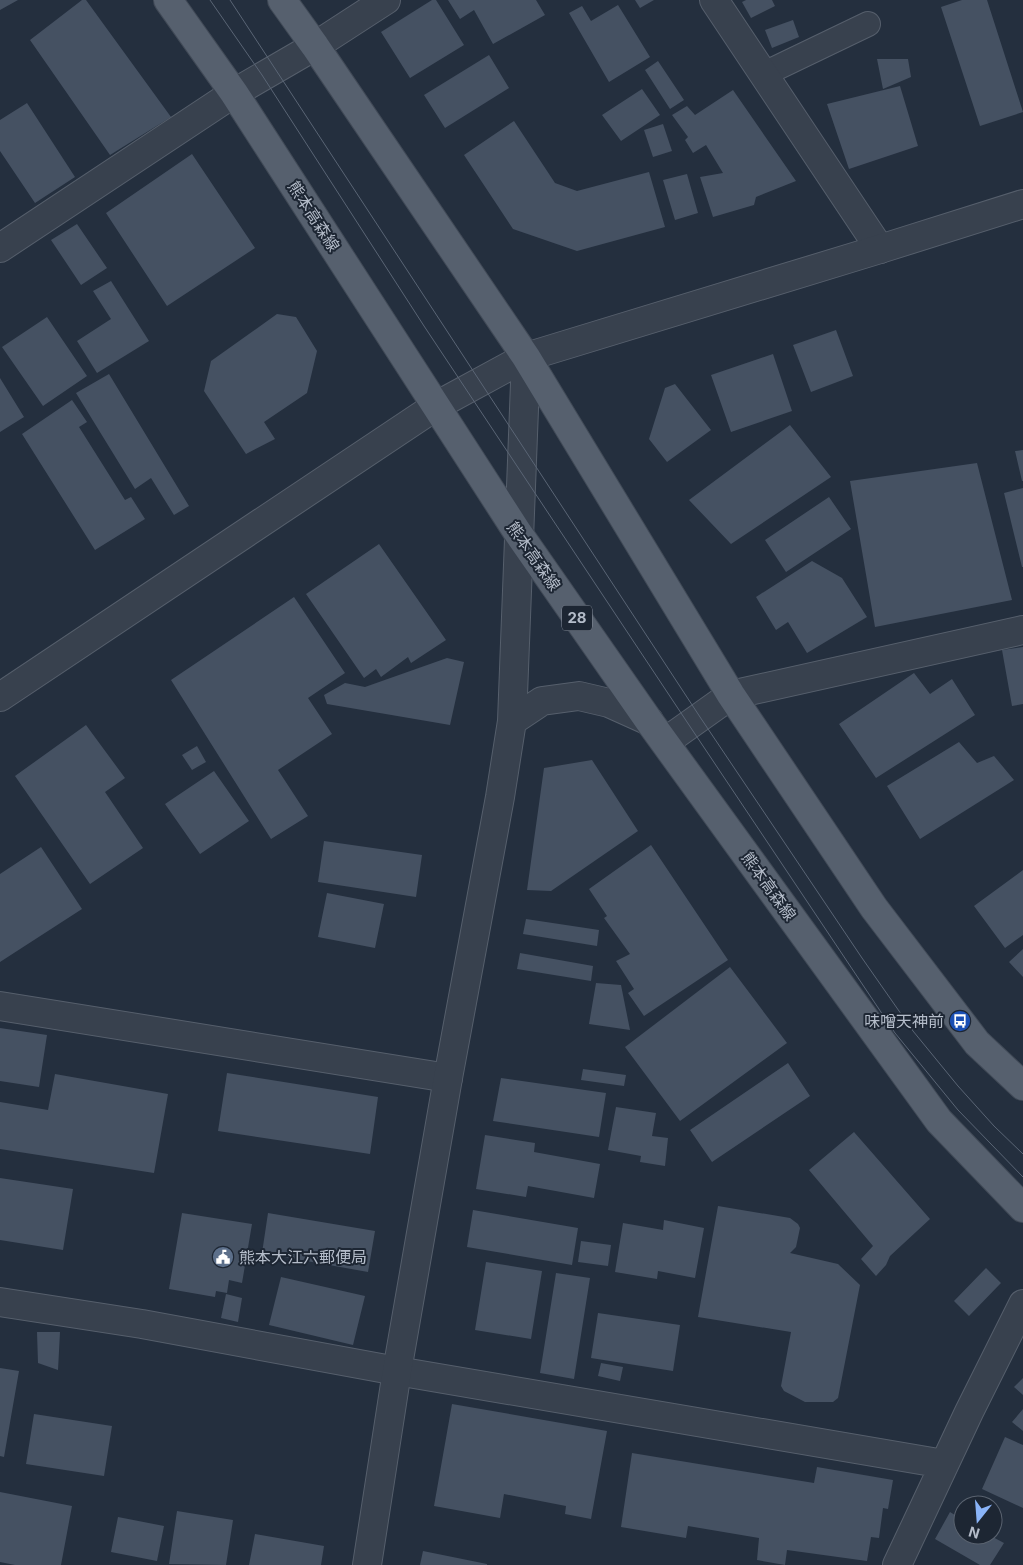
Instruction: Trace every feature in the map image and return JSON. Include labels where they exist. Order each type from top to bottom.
[{"type":"main road","name":"熊本高森線","points":[[168,0],[234,93],[518,533],[657,731],[939,1121],[1023,1208]]},
{"type":"main road","points":[[282,0],[526,357],[731,695],[874,908],[977,1043],[1023,1086]]},
{"type":"street","points":[[0,248],[262,75],[315,46],[386,0]]},
{"type":"street","points":[[714,0],[880,250]]},
{"type":"street","points":[[0,697],[436,406],[526,357],[880,250],[1023,204]]},
{"type":"street","points":[[368,1565],[397,1371],[512,722],[526,357]]},
{"type":"street","points":[[512,722],[542,701],[579,696],[609,704],[657,731],[731,695],[1023,630]]},
{"type":"street","points":[[0,1006],[448,1078]]},
{"type":"street","points":[[0,1302],[142,1324],[397,1371],[944,1464]]},
{"type":"street","points":[[897,1565],[944,1464],[1023,1304]]},
{"type":"lane","points":[[764,74],[868,24]]},
{"type":"building","points":[[0,0],[18,0],[0,10]]},
{"type":"building","points":[[82,0],[86,0],[171,117],[110,155],[30,40]]},
{"type":"building","points":[[432,0],[436,0],[464,45],[410,78],[381,32]]},
{"type":"building","points":[[448,0],[536,0],[545,15],[493,44],[474,10],[460,19]]},
{"type":"building","points":[[635,0],[654,0],[640,8]]},
{"type":"building","points":[[746,0],[772,0],[775,6],[751,18],[742,2]]},
{"type":"building","points":[[962,0],[987,0],[1023,112],[980,126],[941,7]]},
{"type":"building","points":[[618,5],[650,57],[609,82],[569,13],[582,6],[591,21]]},
{"type":"building","points":[[793,20],[799,37],[772,48],[765,30]]},
{"type":"building","points":[[489,55],[509,88],[445,128],[424,95]]},
{"type":"building","points":[[877,59],[908,59],[911,77],[883,89]]},
{"type":"building","points":[[658,61],[684,100],[670,109],[645,70]]},
{"type":"building","points":[[900,86],[918,146],[849,169],[827,104]]},
{"type":"building","points":[[642,89],[660,115],[621,141],[602,115]]},
{"type":"building","points":[[733,90],[796,181],[756,197],[754,205],[713,217],[700,177],[723,173],[706,145],[693,153],[685,140],[688,137],[672,115],[687,106],[695,115]]},
{"type":"building","points":[[27,103],[75,177],[35,203],[0,151],[0,120]]},
{"type":"building","points":[[514,121],[555,183],[577,191],[649,172],[665,227],[577,251],[513,229],[464,155]]},
{"type":"building","points":[[663,124],[672,151],[653,157],[644,130]]},
{"type":"building","points":[[192,154],[255,248],[167,306],[106,213]]},
{"type":"building","points":[[687,174],[698,213],[675,220],[663,180]]},
{"type":"building","points":[[77,224],[107,268],[81,285],[51,240]]},
{"type":"building","points":[[111,281],[149,341],[97,373],[77,341],[111,319],[93,291]]},
{"type":"building","points":[[277,314],[296,317],[317,351],[307,393],[264,422],[275,439],[246,454],[204,391],[211,361]]},
{"type":"building","points":[[47,317],[87,376],[43,406],[2,347]]},
{"type":"building","points":[[836,330],[853,376],[811,392],[793,345]]},
{"type":"building","points":[[773,354],[792,411],[731,432],[711,375]]},
{"type":"building","points":[[109,374],[189,506],[174,515],[151,478],[135,489],[76,393]]},
{"type":"building","points":[[0,378],[24,417],[0,432]]},
{"type":"building","points":[[675,384],[711,430],[667,462],[649,439],[665,388]]},
{"type":"building","points":[[72,400],[87,422],[79,427],[125,500],[131,497],[145,519],[95,550],[22,434]]},
{"type":"building","points":[[790,425],[831,477],[731,544],[689,500]]},
{"type":"building","points":[[1023,450],[1023,481],[1022,481],[1015,451]]},
{"type":"building","points":[[977,463],[1012,600],[875,627],[850,481]]},
{"type":"building","points":[[1023,488],[1023,567],[1022,567],[1004,493]]},
{"type":"building","points":[[829,497],[851,529],[786,572],[765,540]]},
{"type":"building","points":[[379,544],[446,640],[411,663],[408,657],[381,677],[376,669],[364,678],[306,594]]},
{"type":"building","points":[[812,561],[842,578],[867,617],[807,653],[788,622],[776,630],[756,597]]},
{"type":"building","points":[[294,597],[345,673],[308,698],[332,734],[278,770],[308,816],[271,839],[171,680]]},
{"type":"building","points":[[1023,647],[1023,704],[1012,706],[1002,650]]},
{"type":"building","points":[[447,658],[464,662],[450,725],[327,704],[324,695],[345,683],[365,687]]},
{"type":"building","points":[[914,673],[930,694],[952,679],[975,715],[876,778],[839,724]]},
{"type":"building","points":[[86,725],[125,778],[105,792],[143,848],[90,884],[15,776]]},
{"type":"building","points":[[959,742],[977,763],[994,756],[1014,780],[920,839],[887,786]]},
{"type":"building","points":[[197,746],[206,762],[192,770],[182,755]]},
{"type":"building","points":[[592,760],[638,831],[551,891],[527,890],[544,768]]},
{"type":"building","points":[[214,771],[249,821],[200,854],[165,804]]},
{"type":"building","points":[[324,841],[422,855],[416,897],[318,882]]},
{"type":"building","points":[[651,845],[728,960],[644,1016],[628,993],[634,989],[616,961],[630,954],[604,918],[607,916],[589,889]]},
{"type":"building","points":[[41,847],[82,909],[0,962],[0,874]]},
{"type":"building","points":[[1023,870],[1023,935],[1005,948],[974,906]]},
{"type":"building","points":[[327,893],[384,904],[375,948],[318,937]]},
{"type":"building","points":[[526,919],[599,930],[597,946],[523,934]]},
{"type":"building","points":[[1023,949],[1023,977],[1009,962]]},
{"type":"building","points":[[520,953],[593,966],[591,981],[517,969]]},
{"type":"building","points":[[730,967],[787,1043],[680,1121],[625,1047]]},
{"type":"building","points":[[596,983],[621,985],[630,1030],[589,1024]]},
{"type":"building","points":[[0,1028],[47,1035],[39,1087],[0,1081]]},
{"type":"building","points":[[788,1063],[810,1096],[712,1162],[690,1130]]},
{"type":"building","points":[[583,1069],[626,1075],[624,1086],[581,1080]]},
{"type":"building","points":[[227,1073],[378,1097],[370,1154],[218,1131]]},
{"type":"building","points":[[55,1074],[168,1094],[154,1173],[0,1149],[0,1102],[48,1110]]},
{"type":"building","points":[[501,1078],[606,1093],[599,1137],[493,1121]]},
{"type":"building","points":[[616,1107],[656,1113],[652,1136],[668,1138],[665,1166],[640,1162],[641,1156],[608,1150]]},
{"type":"building","points":[[854,1132],[930,1219],[890,1256],[886,1265],[876,1276],[861,1259],[873,1246],[809,1170]]},
{"type":"building","points":[[485,1135],[535,1143],[534,1152],[600,1164],[594,1198],[528,1186],[526,1197],[476,1189]]},
{"type":"building","points":[[0,1178],[73,1189],[63,1250],[0,1240]]},
{"type":"building","points":[[718,1206],[790,1218],[800,1228],[796,1247],[790,1253],[838,1264],[860,1285],[838,1398],[833,1402],[805,1402],[784,1391],[781,1386],[791,1332],[698,1317]]},
{"type":"building","points":[[473,1210],[578,1228],[572,1265],[467,1247]]},
{"type":"building","points":[[182,1213],[252,1224],[242,1283],[229,1280],[227,1293],[216,1291],[215,1297],[169,1289]]},
{"type":"building","points":[[268,1213],[375,1231],[368,1272],[262,1253]]},
{"type":"building","points":[[664,1220],[704,1228],[695,1278],[658,1271],[657,1279],[615,1272],[623,1223],[663,1230]]},
{"type":"building","points":[[581,1241],[611,1245],[608,1266],[578,1262]]},
{"type":"building","points":[[486,1262],[542,1271],[531,1339],[475,1330]]},
{"type":"building","points":[[986,1268],[1001,1283],[969,1316],[954,1301]]},
{"type":"building","points":[[556,1273],[590,1278],[574,1379],[540,1373]]},
{"type":"building","points":[[281,1277],[365,1296],[353,1345],[269,1325]]},
{"type":"building","points":[[226,1294],[242,1298],[238,1322],[221,1318]]},
{"type":"building","points":[[598,1313],[680,1325],[673,1371],[591,1358]]},
{"type":"building","points":[[37,1332],[60,1332],[58,1370],[38,1363]]},
{"type":"building","points":[[601,1363],[623,1367],[620,1381],[598,1376]]},
{"type":"building","points":[[0,1368],[19,1371],[4,1457],[0,1456]]},
{"type":"building","points":[[1023,1378],[1023,1395],[1014,1387]]},
{"type":"building","points":[[452,1404],[607,1431],[591,1519],[565,1514],[566,1506],[504,1494],[500,1518],[434,1506]]},
{"type":"building","points":[[1023,1409],[1023,1431],[1012,1422]]},
{"type":"building","points":[[34,1414],[112,1426],[104,1476],[26,1464]]},
{"type":"building","points":[[1005,1437],[1023,1445],[1023,1508],[1003,1499],[1003,1495],[995,1495],[982,1489]]},
{"type":"building","points":[[632,1453],[814,1483],[817,1467],[893,1480],[888,1509],[883,1508],[879,1538],[871,1537],[867,1561],[787,1550],[785,1565],[757,1560],[759,1538],[688,1526],[686,1538],[621,1527]]},
{"type":"building","points":[[0,1492],[72,1506],[61,1565],[15,1565],[0,1562]]},
{"type":"building","points":[[177,1511],[233,1520],[226,1565],[169,1564]]},
{"type":"building","points":[[950,1512],[953,1514],[953,1545],[1003,1545],[990,1565],[980,1565],[935,1539]]},
{"type":"building","points":[[118,1517],[164,1526],[157,1561],[111,1552]]},
{"type":"building","points":[[255,1534],[324,1546],[321,1565],[249,1565]]},
{"type":"building","points":[[423,1551],[487,1564],[487,1565],[420,1565]]},
{"type":"tram line","points":[[210,0],[262,75],[424,326],[895,1033],[958,1110],[1023,1177]]},
{"type":"tram line","points":[[230,0],[700,717],[862,958],[913,1031],[958,1086],[994,1126],[1023,1154]]},
{"type":"place","name":"味噌天神前","points":[[960,1021]]},
{"type":"place","name":"熊本大江六郵便局","points":[[223,1257]]}]
